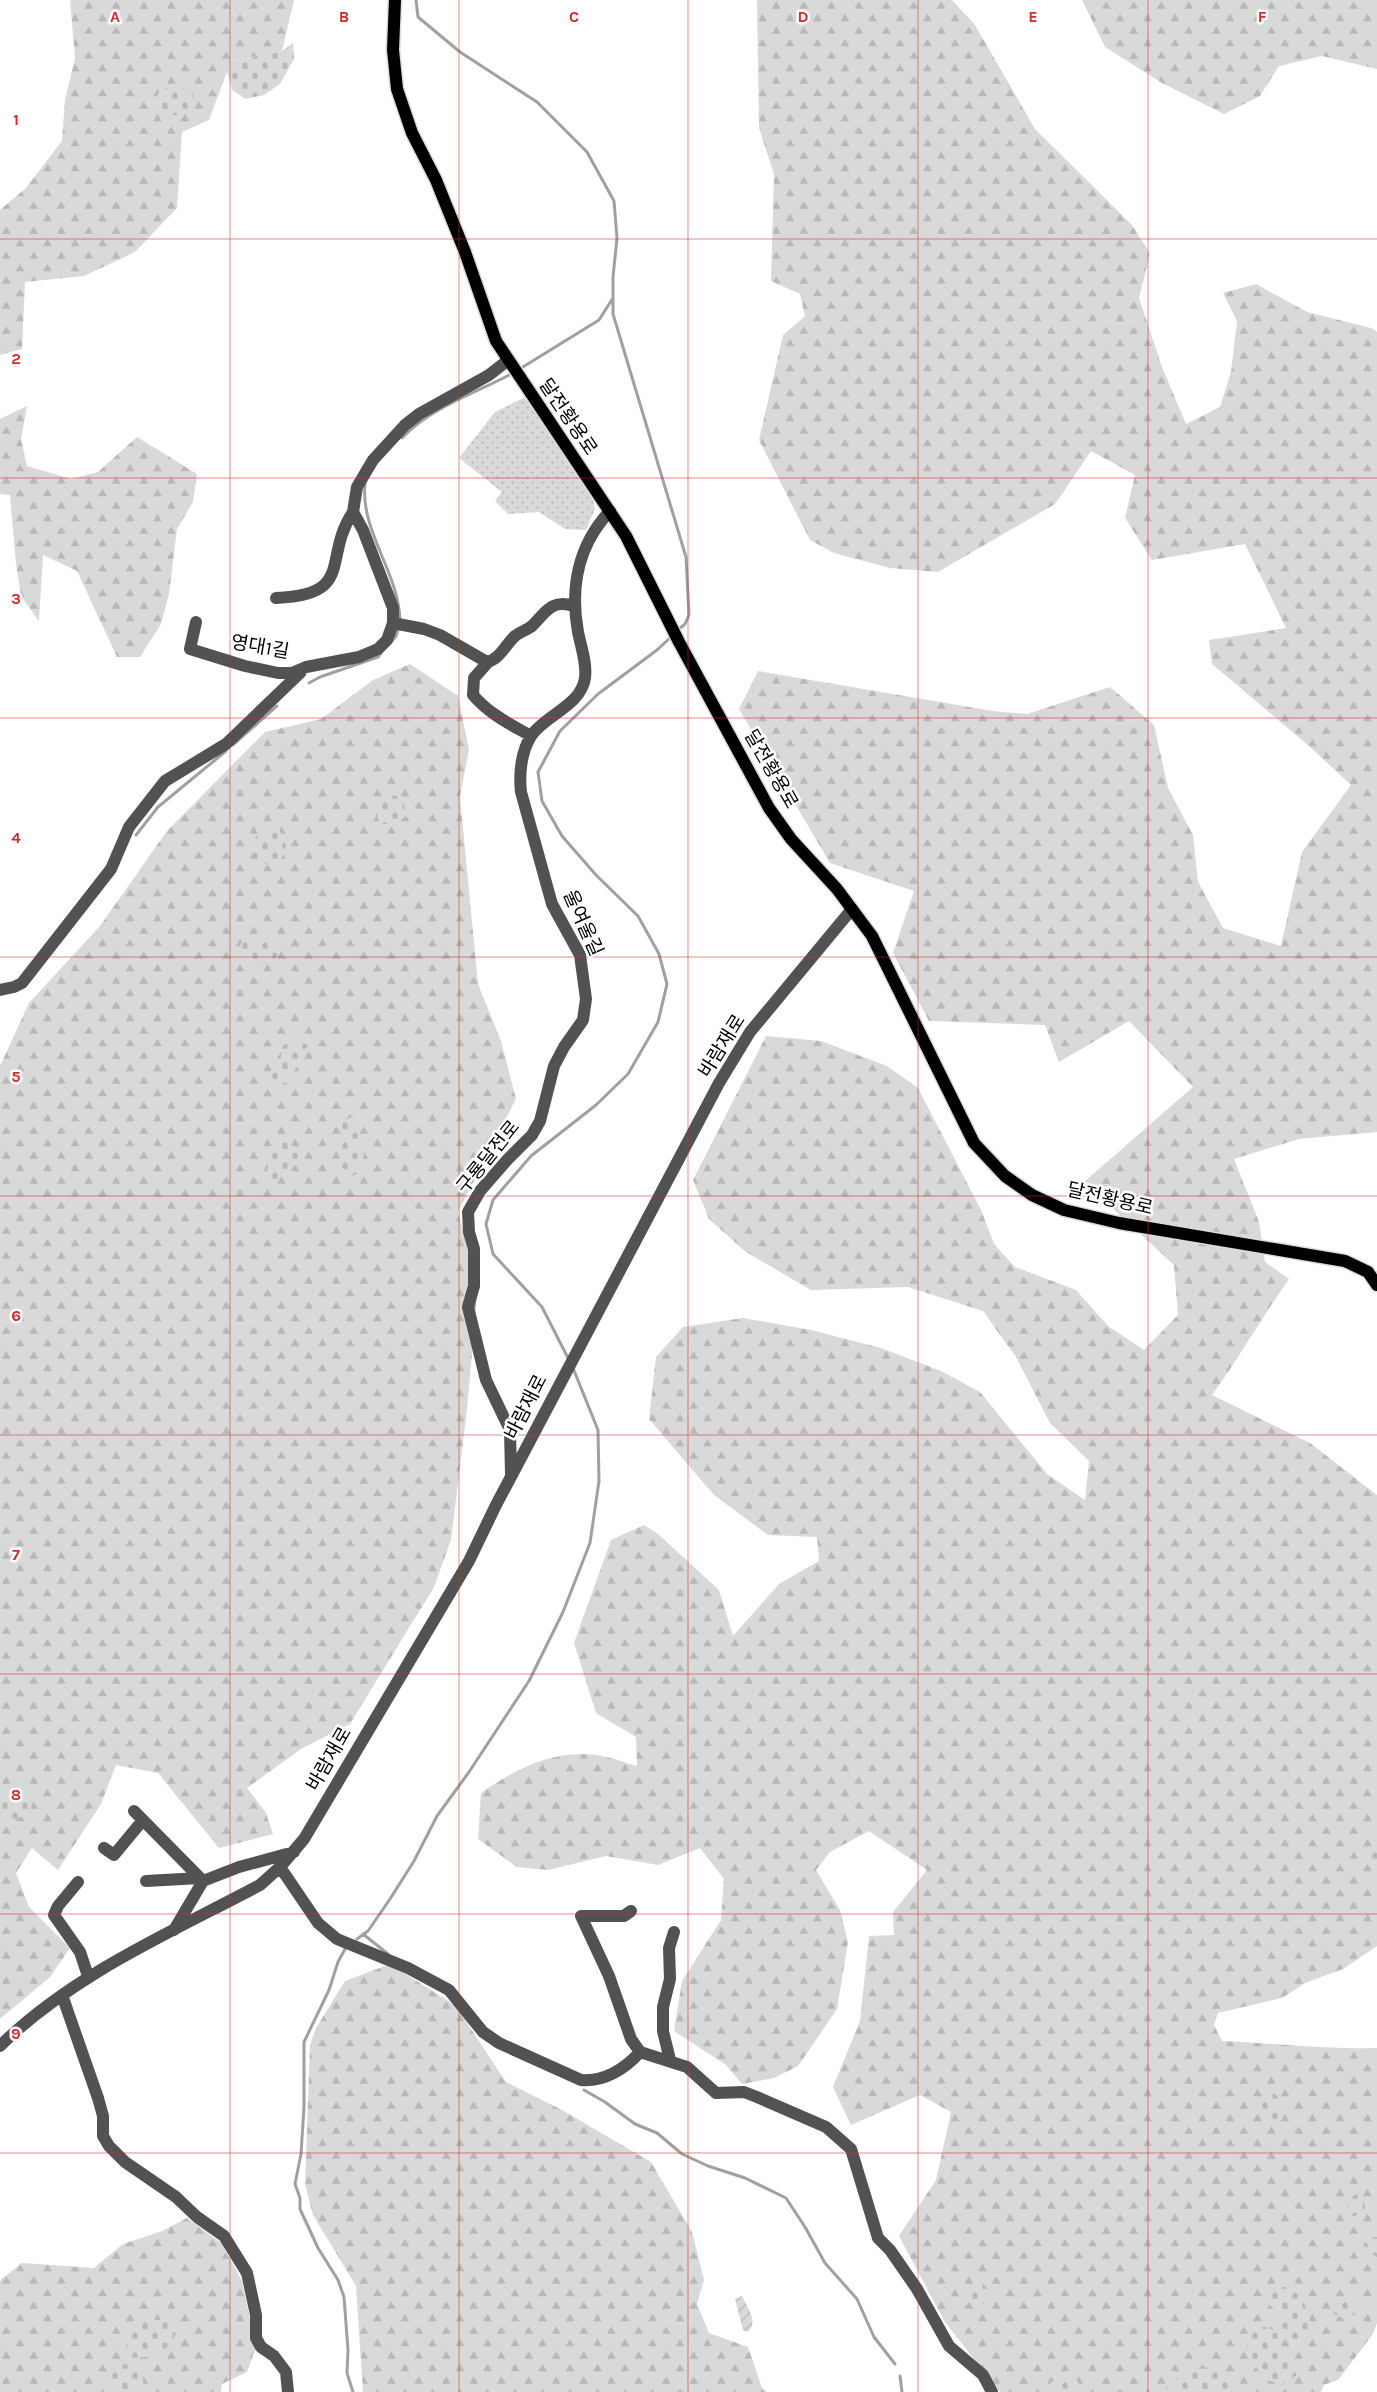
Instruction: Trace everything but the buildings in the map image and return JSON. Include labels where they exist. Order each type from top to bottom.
[{"type":"main road","name":"달전황용로","points":[[395,0],[393,50],[397,89],[412,133],[436,180],[465,252],[496,341],[520,380],[626,536],[679,642],[770,808],[791,839],[837,888],[872,936],[974,1143],[1005,1176],[1032,1194],[1064,1210],[1119,1223],[1345,1261],[1368,1272],[1377,1285]]},
{"type":"street","points":[[276,598],[294,597],[326,586],[332,576],[347,522],[353,512],[357,487],[364,474],[405,425],[419,414],[510,364]]},
{"type":"street","name":"울여울길","points":[[540,1121],[554,1066],[564,1047],[583,1020],[586,1000],[580,955],[552,904],[521,792],[521,764],[532,736],[579,692],[585,678],[574,595],[583,556],[591,535],[610,511]]},
{"type":"street","points":[[353,512],[388,593],[398,623],[424,628],[488,661]]},
{"type":"street","points":[[532,736],[496,716],[473,695],[474,678],[488,661],[493,660],[516,636],[531,627],[554,605],[564,603],[574,606]]},
{"type":"street","name":"영대1길","points":[[196,622],[190,649],[245,666],[278,673],[292,673],[306,667],[360,657],[378,649],[387,640],[398,623]]},
{"type":"street","points":[[0,990],[22,983],[110,869],[129,827],[165,780],[226,744],[306,667]]},
{"type":"street","name":"바람재로","points":[[0,2046],[20,2026],[88,1976],[260,1885],[280,1867],[304,1839],[469,1561],[565,1373],[719,1083],[750,1032],[852,909]]},
{"type":"street","name":"구룡달전로","points":[[511,1478],[510,1430],[486,1380],[468,1307],[474,1286],[474,1249],[469,1232],[468,1212],[480,1191],[532,1135],[540,1121]]},
{"type":"street","points":[[104,1848],[114,1855],[138,1815],[202,1880]]},
{"type":"street","points":[[146,1881],[202,1880],[239,1867],[294,1852]]},
{"type":"street","points":[[280,1867],[318,1923],[337,1940],[408,1968],[449,1990],[483,2032],[499,2043],[581,2080],[589,2081],[616,2072],[629,2065],[640,2052]]},
{"type":"street","points":[[173,1931],[202,1880]]},
{"type":"street","points":[[78,1882],[58,1906],[54,1915],[80,1952],[88,1976]]},
{"type":"street","points":[[631,1911],[624,1916],[581,1916],[610,1976],[631,2039],[640,2052],[687,2067],[716,2093],[744,2092],[826,2127],[852,2149],[878,2238],[890,2250],[917,2289],[949,2346],[983,2375],[992,2392]]},
{"type":"street","points":[[670,2060],[663,2031],[663,2007],[670,1979],[669,1948],[674,1932]]},
{"type":"street","points":[[62,1995],[98,2098],[103,2116],[103,2136],[109,2146],[124,2162],[176,2197],[197,2216],[224,2236],[247,2273],[256,2315],[256,2338],[261,2347],[274,2356],[286,2372],[288,2392]]},
{"type":"green space","points":[[70,0],[294,0],[282,51],[231,61],[209,120],[182,132],[177,208],[135,252],[84,276],[25,282],[22,349],[0,355],[0,210],[26,188],[62,141],[65,100],[75,58]]},
{"type":"green space","points":[[757,0],[952,0],[975,25],[1035,129],[1132,225],[1150,254],[1139,298],[1162,367],[1186,424],[1220,407],[1231,372],[1237,321],[1223,293],[1256,284],[1307,312],[1371,328],[1377,332],[1377,1132],[1299,1139],[1234,1159],[1259,1222],[1265,1262],[1289,1279],[1212,1395],[1310,1443],[1377,1495],[1377,1946],[1343,1969],[1305,1983],[1282,1998],[1218,2013],[1214,2025],[1222,2041],[1319,2047],[1377,2048],[1377,2323],[1373,2334],[1338,2380],[1324,2385],[1321,2392],[1000,2392],[945,2322],[899,2236],[936,2180],[951,2112],[920,2095],[851,2125],[833,2087],[860,2021],[869,1936],[894,1935],[893,1912],[927,1870],[869,1831],[830,1852],[816,1870],[840,1910],[848,1942],[837,2009],[798,2066],[774,2078],[742,2084],[726,2065],[674,2031],[682,1981],[721,1920],[724,1879],[700,1848],[658,1865],[606,1856],[548,1870],[517,1867],[478,1839],[481,1793],[525,1767],[541,1761],[573,1754],[607,1757],[637,1766],[636,1737],[596,1713],[574,1643],[611,1540],[644,1525],[658,1534],[719,1590],[733,1636],[779,1584],[819,1561],[817,1537],[768,1535],[714,1495],[649,1419],[656,1357],[683,1327],[743,1318],[811,1330],[881,1348],[941,1371],[980,1392],[1047,1474],[1085,1500],[1089,1461],[1050,1423],[1016,1357],[983,1311],[908,1287],[811,1290],[746,1252],[709,1219],[693,1180],[766,1036],[821,1041],[887,1066],[918,1088],[981,1210],[994,1244],[1015,1267],[1076,1290],[1108,1326],[1144,1350],[1178,1315],[1174,1265],[1084,1182],[1193,1087],[1129,1021],[1059,1062],[1045,1025],[929,1021],[893,953],[914,891],[830,863],[739,709],[758,671],[993,711],[1027,714],[1110,687],[1154,725],[1168,788],[1193,835],[1198,882],[1223,928],[1281,946],[1302,852],[1351,785],[1309,746],[1212,664],[1209,640],[1286,628],[1245,544],[1152,560],[1125,518],[1135,475],[1091,451],[1055,504],[938,572],[890,568],[834,553],[810,540],[759,440],[783,335],[805,316],[800,294],[771,281],[774,174],[759,128]]},
{"type":"green space","points":[[1082,0],[1377,0],[1377,69],[1322,56],[1279,66],[1260,96],[1224,114],[1162,83],[1105,47]]},
{"type":"green space","points":[[293,43],[294,59],[280,84],[264,95],[245,99],[232,90],[227,71],[231,61],[282,51]]},
{"type":"green space","points":[[180,87],[194,92],[193,100],[187,110],[179,115],[159,113],[157,94],[166,88]]},
{"type":"green space","points":[[525,397],[593,499],[595,509],[586,530],[565,529],[539,512],[508,514],[495,501],[502,492],[459,458],[495,412]]},
{"type":"green space","points":[[27,406],[21,439],[27,466],[71,479],[98,472],[137,437],[197,474],[193,502],[177,529],[169,594],[161,624],[140,657],[117,657],[77,571],[43,555],[39,621],[21,596],[16,564],[10,495],[0,494],[0,419]]},
{"type":"green space","points":[[410,664],[458,696],[469,749],[460,797],[478,984],[501,1041],[516,1099],[458,1212],[478,1285],[467,1409],[451,1540],[434,1587],[350,1724],[301,1749],[247,1788],[266,1813],[273,1834],[219,1848],[158,1773],[116,1765],[101,1804],[58,1870],[32,1848],[16,1873],[29,1907],[70,1948],[50,1977],[0,2019],[0,1066],[29,1003],[100,926],[167,831],[265,732],[321,719],[373,680]]},
{"type":"green space","points":[[386,794],[397,796],[403,802],[407,815],[396,824],[381,824],[374,811],[379,799]]},
{"type":"green space","points":[[277,824],[286,845],[282,858],[269,866],[254,856],[251,842],[265,829]]},
{"type":"green space","points":[[251,939],[267,939],[277,943],[279,953],[272,962],[259,964],[239,953],[241,943]]},
{"type":"green space","points":[[294,1040],[308,1045],[295,1069],[290,1084],[277,1085],[269,1074],[274,1064],[280,1065],[282,1046]]},
{"type":"green space","points":[[351,1117],[357,1120],[360,1134],[359,1146],[364,1154],[359,1173],[347,1178],[337,1165],[342,1152],[340,1124]]},
{"type":"green space","points":[[284,1139],[299,1152],[300,1162],[272,1182],[267,1175],[269,1147]]},
{"type":"green space","points":[[11,1788],[26,1793],[32,1799],[31,1811],[13,1821],[3,1817],[0,1810],[2,1793]]},
{"type":"green space","points":[[1367,1847],[1377,1847],[1377,1867],[1370,1867],[1362,1856]]},
{"type":"green space","points":[[390,1964],[456,2006],[506,2082],[562,2110],[651,2162],[692,2232],[704,2280],[697,2304],[709,2333],[748,2347],[762,2388],[767,2392],[363,2392],[356,2286],[313,2215],[305,2184],[310,2045],[316,2028],[345,1981]]},
{"type":"green space","points":[[1273,2093],[1282,2100],[1281,2120],[1263,2119],[1256,2110],[1260,2098]]},
{"type":"green space","points":[[1356,2194],[1364,2200],[1365,2209],[1353,2217],[1347,2209],[1347,2201]]},
{"type":"green space","points":[[187,2218],[221,2243],[242,2281],[256,2347],[247,2372],[222,2384],[221,2392],[0,2392],[0,2280],[22,2263],[94,2268],[123,2244],[162,2231]]},
{"type":"green space","points":[[1377,2237],[1377,2257],[1370,2253],[1364,2243],[1369,2238]]},
{"type":"green space","points":[[972,2284],[983,2284],[991,2293],[985,2303],[978,2307],[968,2302],[965,2291]]},
{"type":"green space","points":[[1285,2287],[1301,2296],[1308,2314],[1310,2326],[1309,2332],[1302,2343],[1289,2337],[1281,2324],[1280,2314],[1266,2302],[1267,2288]]},
{"type":"green space","points":[[742,2296],[752,2319],[751,2328],[748,2332],[743,2330],[735,2299]]},
{"type":"green space","points":[[1348,2296],[1359,2305],[1354,2315],[1342,2318],[1331,2312],[1336,2301]]},
{"type":"green space","points":[[141,2320],[165,2320],[177,2331],[170,2346],[146,2357],[130,2358],[127,2345],[128,2336]]},
{"type":"green space","points":[[1257,2327],[1266,2327],[1277,2332],[1282,2347],[1297,2375],[1282,2385],[1265,2379],[1248,2357],[1247,2343],[1250,2332]]},
{"type":"green space","points":[[133,2364],[142,2377],[141,2392],[113,2392],[106,2383],[112,2365]]},
{"type":"green space","points":[[1217,2365],[1223,2370],[1232,2392],[1162,2392],[1182,2373]]},
{"type":"green space","points":[[1065,2376],[1078,2381],[1079,2392],[1046,2392],[1051,2382]]},
{"type":"waterway","points":[[416,0],[418,17],[460,52],[537,102],[587,152],[614,201],[617,238],[613,277],[613,314],[686,557],[689,615],[685,624],[678,630]]},
{"type":"waterway","points":[[518,370],[599,320],[613,298]]},
{"type":"waterway","points":[[402,438],[440,409],[513,373]]},
{"type":"waterway","points":[[365,483],[365,501],[368,518],[393,586],[398,603],[400,621]]},
{"type":"waterway","points":[[392,641],[399,627]]},
{"type":"waterway","points":[[569,1360],[542,1307],[493,1254],[486,1224],[493,1200],[531,1156],[596,1105],[628,1074],[658,1022],[667,984],[659,954],[638,916],[596,875],[562,836],[542,801],[538,772],[560,731],[598,694],[657,650],[672,636]]},
{"type":"waterway","points":[[309,683],[320,677],[378,657],[381,653]]},
{"type":"waterway","points":[[233,745],[277,706]]},
{"type":"waterway","points":[[136,835],[158,807],[226,751]]},
{"type":"waterway","points":[[357,1939],[368,1931],[390,1899],[414,1861],[437,1816],[469,1772],[529,1681],[563,1612],[590,1543],[599,1481],[598,1430],[573,1368]]},
{"type":"waterway","points":[[363,1934],[388,1954]]},
{"type":"waterway","points":[[345,1949],[338,1962],[329,1990],[304,2042],[304,2107],[301,2154],[295,2184],[300,2198],[300,2209],[318,2248],[338,2280],[344,2297],[348,2350],[347,2373],[353,2392]]},
{"type":"waterway","points":[[584,2090],[605,2102],[635,2124],[657,2133],[682,2154],[708,2166],[745,2178],[786,2198],[825,2263],[857,2299],[874,2337],[895,2364]]},
{"type":"waterway","points":[[900,2376],[902,2392]]}]
